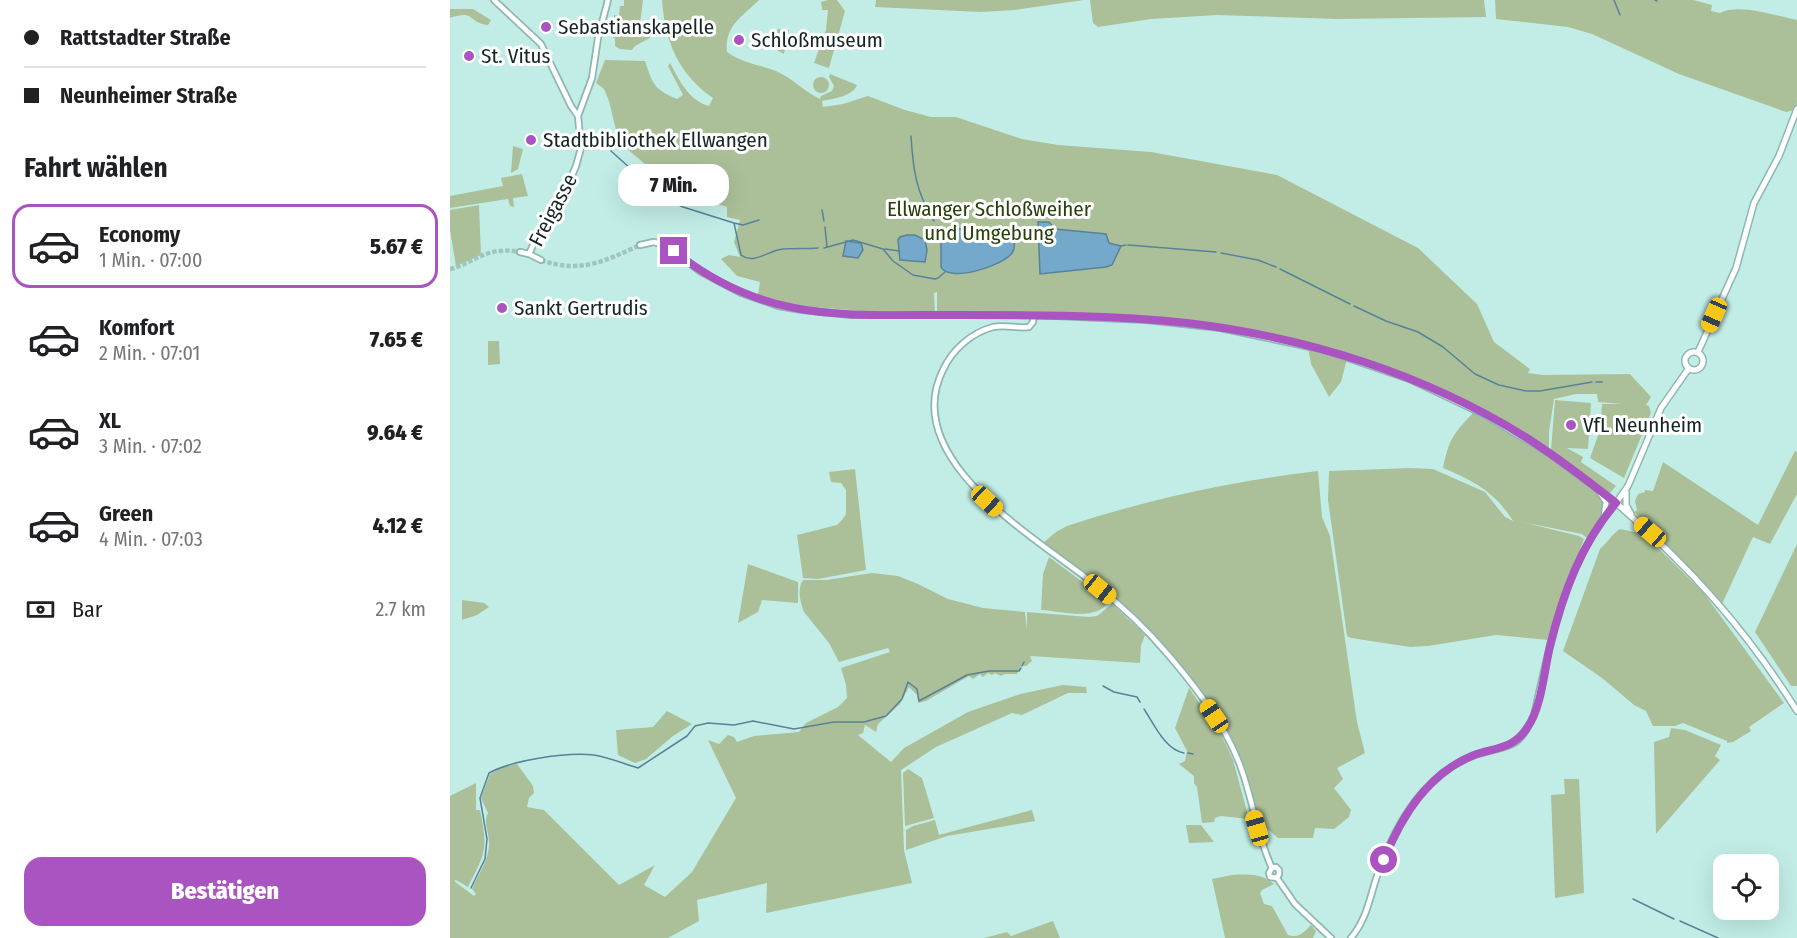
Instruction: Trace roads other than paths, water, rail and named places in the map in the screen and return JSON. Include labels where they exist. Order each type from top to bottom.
[{"type":"main road","points":[[1698,352],[1736,268],[1754,203],[1779,156],[1797,109]]},
{"type":"main road","points":[[1692,352],[1698,352],[1702,357],[1702,364],[1698,369],[1689,368],[1685,363],[1686,357],[1692,352]]},
{"type":"main road","points":[[1689,368],[1661,408],[1626,491],[1616,503],[1673,554],[1708,590],[1757,651],[1797,711]]},
{"type":"main road","points":[[1626,491],[1626,505],[1633,518]]},
{"type":"street","points":[[494,0],[541,44],[578,116]]},
{"type":"street","points":[[578,116],[592,78],[598,38],[608,0]]},
{"type":"street","name":"Freigasse","points":[[530,254],[543,223],[565,192],[576,166],[580,148],[578,116]]},
{"type":"street","points":[[640,245],[654,242],[667,246],[717,281],[765,302],[794,309],[851,315],[1034,315],[1146,320],[1220,328],[1289,341],[1352,358],[1409,379],[1485,415],[1526,438],[1616,503],[1588,540],[1571,580],[1551,644],[1534,715],[1526,730],[1517,741],[1472,756],[1454,766],[1433,781],[1411,806],[1391,841],[1361,926],[1351,938]]},
{"type":"street","points":[[520,252],[541,260]]},
{"type":"street","points":[[1034,315],[1029,327],[1001,326],[975,335],[963,344],[949,360],[941,373],[934,397],[936,420],[943,441],[957,465],[987,501],[1019,529],[1088,579],[1129,613],[1164,650],[1191,684],[1221,727],[1235,752],[1264,849],[1272,868],[1276,867],[1279,870],[1277,878],[1295,904],[1331,938]]},
{"type":"street","points":[[1595,487],[1606,502],[1606,511],[1602,520]]},
{"type":"water","points":[[1038,222],[1049,222],[1055,229],[1106,234],[1109,243],[1121,246],[1112,265],[1040,274]]},
{"type":"water","points":[[966,228],[970,235],[992,242],[1002,236],[1013,234],[1012,253],[998,263],[976,271],[946,272],[941,267],[941,233]]},
{"type":"water","points":[[907,235],[915,235],[925,240],[927,250],[925,262],[900,260],[898,240]]},
{"type":"water","points":[[846,241],[861,243],[863,250],[858,258],[843,256]]},
{"type":"waterway","points":[[1614,0],[1620,15]]},
{"type":"waterway","points":[[911,136],[916,180],[934,221]]},
{"type":"waterway","points":[[611,151],[640,177]]},
{"type":"waterway","points":[[675,199],[683,207],[734,223],[741,255],[746,258],[757,258],[783,249],[818,248]]},
{"type":"waterway","points":[[822,210],[824,221]]},
{"type":"waterway","points":[[734,223],[743,225],[759,220]]},
{"type":"waterway","points":[[938,226],[943,232]]},
{"type":"waterway","points":[[825,227],[827,247]]},
{"type":"waterway","points":[[824,248],[853,240],[883,249],[893,261],[913,275],[935,279],[945,272]]},
{"type":"waterway","points":[[1015,240],[1037,241]]},
{"type":"waterway","points":[[1121,246],[1126,245]]},
{"type":"waterway","points":[[1128,245],[1216,252]]},
{"type":"waterway","points":[[885,249],[899,251]]},
{"type":"waterway","points":[[1221,253],[1258,260],[1276,267]]},
{"type":"waterway","points":[[1280,269],[1350,304]]},
{"type":"waterway","points":[[1354,306],[1386,321],[1418,332],[1443,347],[1475,374],[1499,385],[1526,391],[1540,391],[1592,382]]},
{"type":"waterway","points":[[1596,382],[1602,382]]},
{"type":"waterway","points":[[1022,666],[1024,662]]},
{"type":"waterway","points":[[471,888],[485,859],[487,839],[480,798],[489,773],[499,768],[540,758],[582,754],[599,756],[638,768],[687,736],[695,726],[708,723],[734,725],[753,721],[794,729],[834,722],[864,722],[886,716],[902,699],[908,682],[917,689],[919,701],[967,675],[989,671],[1019,671],[1021,668]]},
{"type":"waterway","points":[[1103,686],[1114,692],[1137,697],[1140,702]]},
{"type":"waterway","points":[[1144,709],[1166,742],[1177,751],[1184,753]]},
{"type":"waterway","points":[[1188,753],[1193,754]]},
{"type":"waterway","points":[[1633,899],[1674,919]]},
{"type":"waterway","points":[[1680,921],[1718,938]]},
{"type":"tunnel","points":[[541,260],[555,264],[580,266],[604,260],[640,245]]},
{"type":"tunnel","points":[[450,269],[493,252],[520,252]]},
{"type":"place","name":"Sebastianskapelle","points":[[546,27]]},
{"type":"place","name":"Schloßmuseum","points":[[739,40]]},
{"type":"place","name":"St. Vitus","points":[[469,56]]},
{"type":"place","name":"Stadtbibliothek Ellwangen","points":[[531,140]]},
{"type":"place","name":"Sankt Gertrudis","points":[[502,308]]},
{"type":"place","name":"VfL Neunheim","points":[[1571,425]]},
{"type":"park label","name":"Ellwanger Schloßweiher und Umgebung","points":[[989,221]]}]
